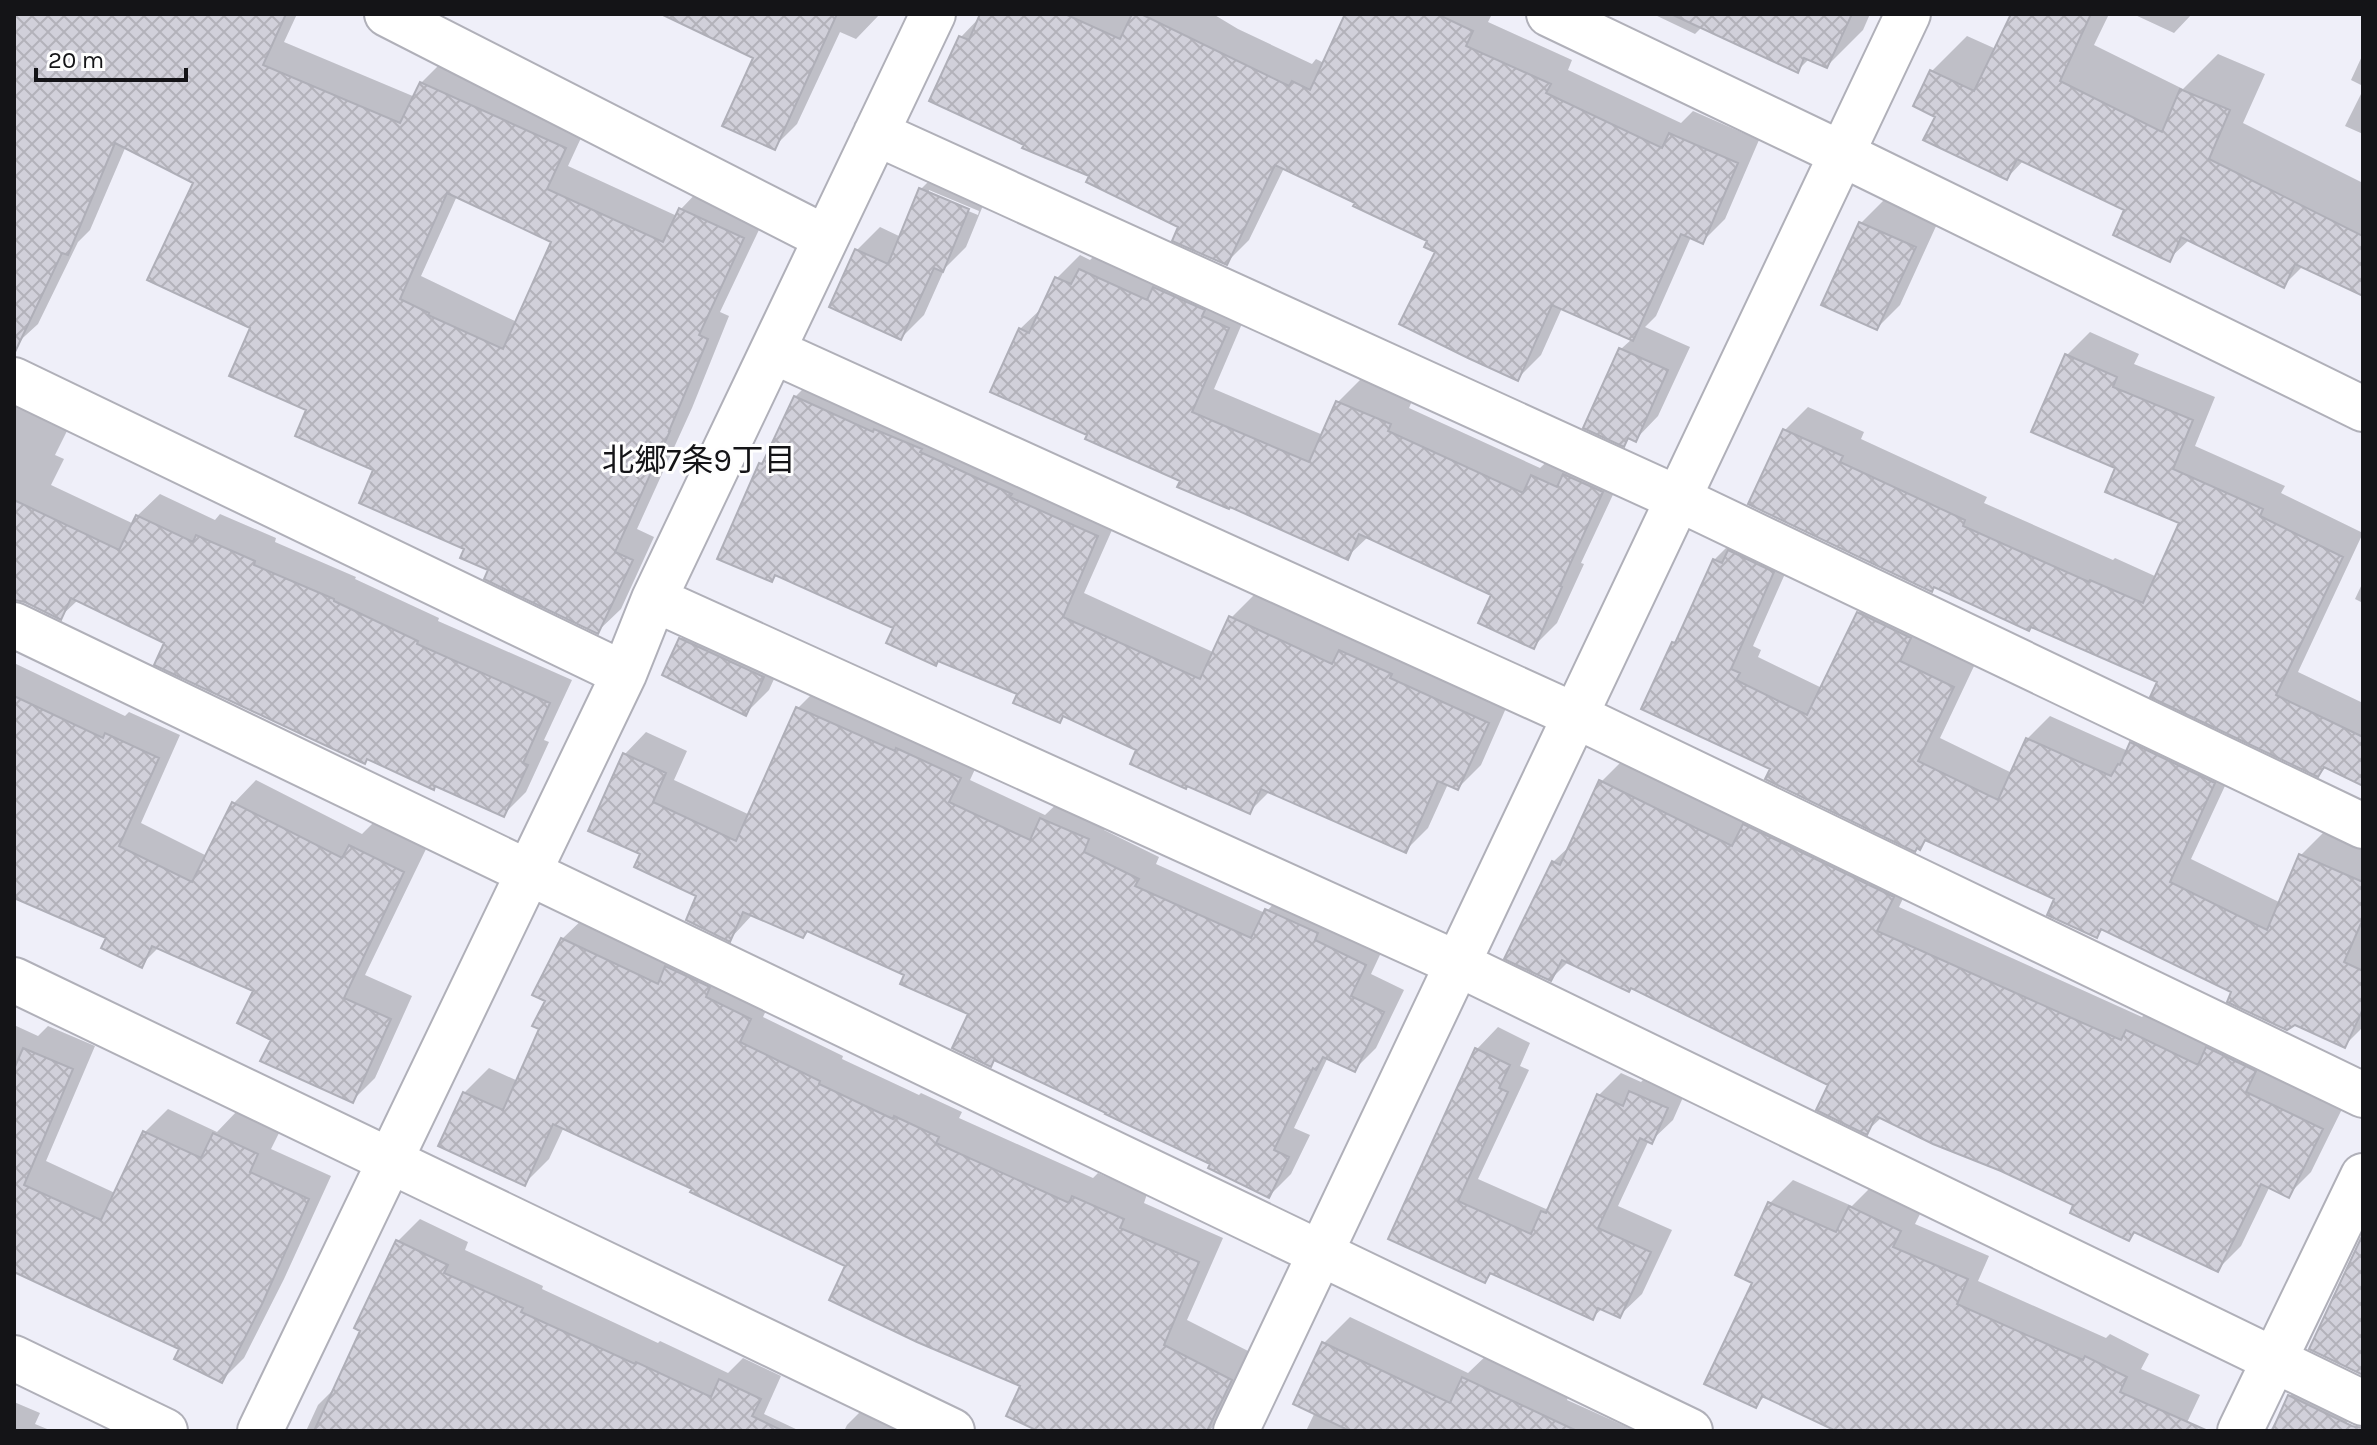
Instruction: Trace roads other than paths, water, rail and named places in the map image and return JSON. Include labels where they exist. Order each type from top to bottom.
[{"type":"street","points":[[387,14],[826,238]]},
{"type":"street","points":[[260,1431],[624,674],[654,599],[933,14]]},
{"type":"street","points":[[1549,14],[2363,409]]},
{"type":"street","points":[[1236,1431],[1908,14]]},
{"type":"street","points":[[876,133],[1679,499],[2363,826]]},
{"type":"street","points":[[773,351],[1576,716],[2363,1095]]},
{"type":"street","points":[[14,380],[624,674]]},
{"type":"street","points":[[654,599],[1458,964],[2363,1403]]},
{"type":"street","points":[[14,625],[1690,1431]]},
{"type":"street","points":[[14,980],[952,1431]]},
{"type":"street","points":[[2240,1431],[2363,1176]]},
{"type":"street","points":[[14,1358],[165,1431]]},
{"type":"district","name":"北郷7条9丁目","points":[[699,460]]}]
